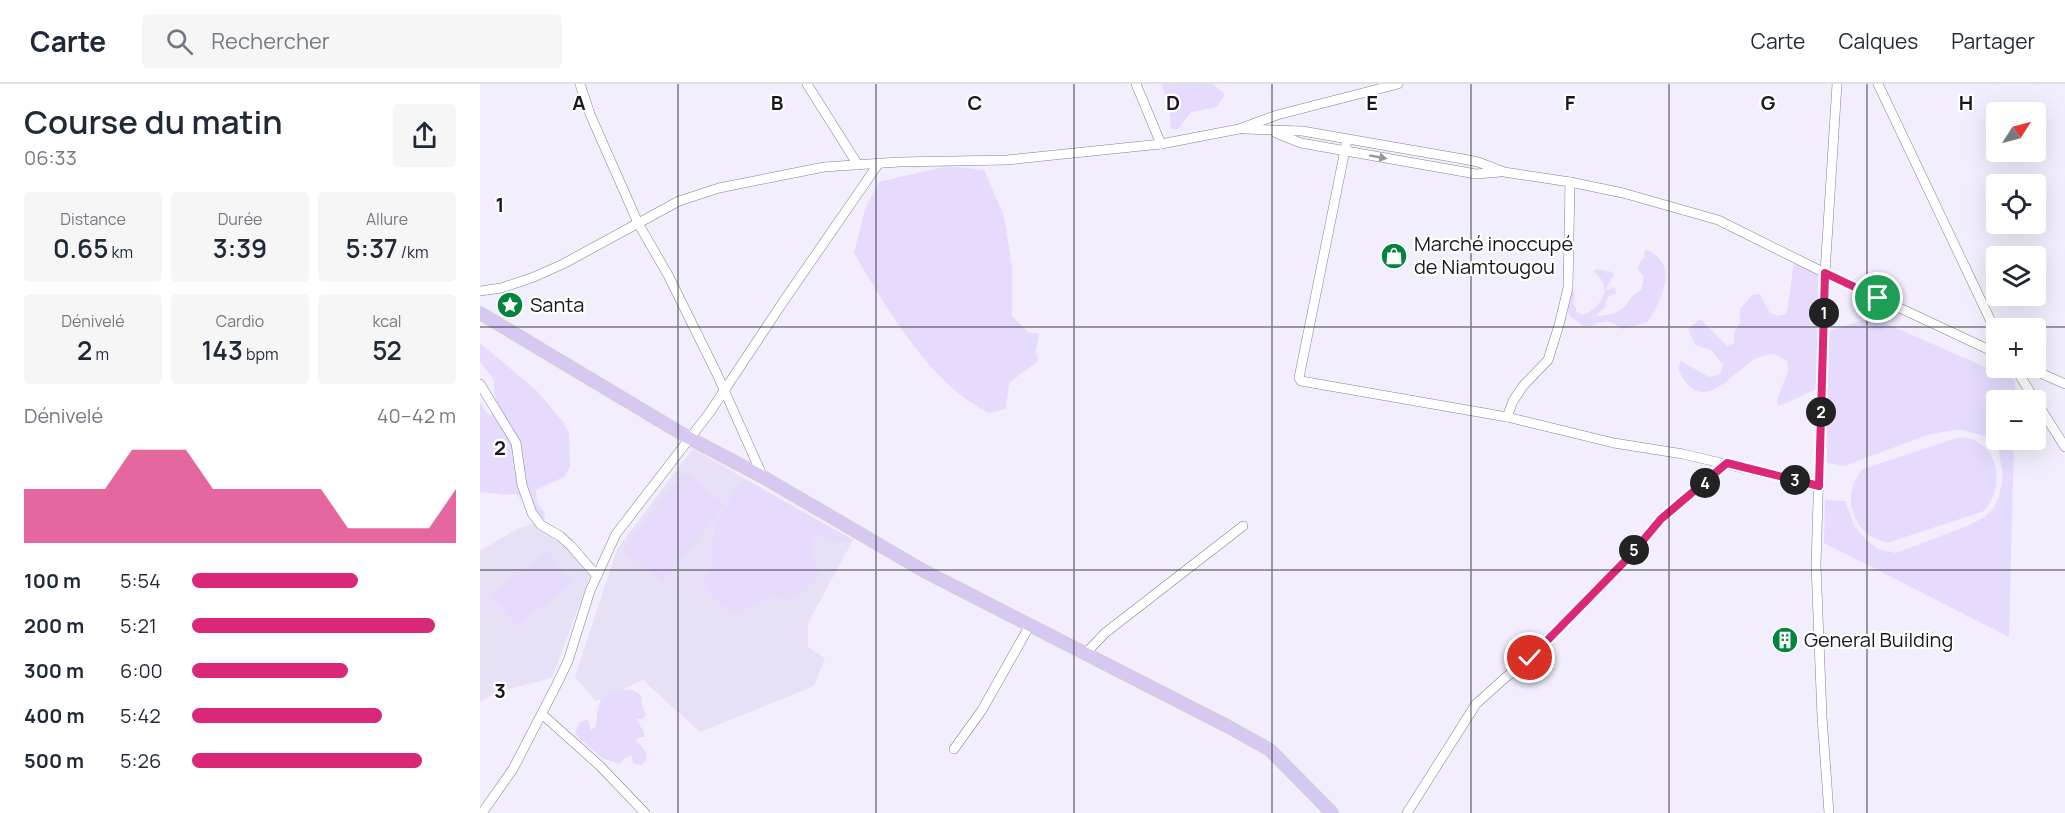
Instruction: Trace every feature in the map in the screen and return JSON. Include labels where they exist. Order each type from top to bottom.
[{"type":"main road","points":[[480,312],[689,438],[763,477],[924,571],[1270,750],[1332,813]]},
{"type":"street","points":[[580,84],[590,114],[638,223],[668,275],[724,389],[763,477]]},
{"type":"street","points":[[807,84],[858,165]]},
{"type":"street","points":[[1136,84],[1161,144]]},
{"type":"street","points":[[480,291],[501,288],[534,277],[679,201],[719,188],[824,167],[879,163],[1007,160],[1161,144],[1239,129],[1277,115],[1398,84]]},
{"type":"street","points":[[1829,813],[1815,565],[1825,273],[1832,128],[1837,84]]},
{"type":"street","points":[[1878,84],[1989,318]]},
{"type":"street","points":[[1239,129],[1302,131],[1463,159],[1504,172],[1623,193],[1718,220],[1986,348]]},
{"type":"street","points":[[1271,131],[1301,143],[1345,151],[1476,174],[1504,172]]},
{"type":"street","points":[[1347,140],[1299,378],[1301,381],[1507,417],[1614,443],[1727,463],[1819,486]]},
{"type":"street","points":[[1411,162],[1413,152]]},
{"type":"street","points":[[1460,171],[1463,159]]},
{"type":"street","points":[[482,813],[513,768],[543,715],[568,661],[591,591],[616,534],[710,412],[879,163]]},
{"type":"street","points":[[1507,417],[1513,401],[1523,386],[1548,360],[1559,325],[1568,288],[1570,182]]},
{"type":"street","points":[[2046,376],[2065,384]]},
{"type":"street","points":[[2021,378],[2065,447]]},
{"type":"street","points":[[480,384],[516,443],[522,485],[532,513],[541,525],[560,536],[571,546],[597,576]]},
{"type":"street","points":[[1407,813],[1445,752],[1465,725],[1476,704],[1530,658],[1630,556],[1661,519],[1727,463]]},
{"type":"street","points":[[1086,653],[1105,633],[1243,526]]},
{"type":"street","points":[[954,749],[982,710],[1030,625]]},
{"type":"street","points":[[543,715],[600,766],[645,813]]},
{"type":"shaded area","points":[[1162,84],[1213,84],[1225,94],[1217,107],[1191,112],[1178,129],[1171,129]]},
{"type":"shaded area","points":[[947,166],[984,170],[1004,216],[1012,267],[1012,316],[1028,332],[1039,334],[1036,351],[1038,361],[1009,383],[1006,409],[989,413],[948,384],[929,365],[895,320],[854,253],[865,209],[879,182]]},
{"type":"shaded area","points":[[1645,249],[1656,255],[1665,272],[1663,292],[1648,322],[1623,329],[1608,321],[1590,327],[1582,325],[1569,315],[1571,292],[1574,291],[1573,302],[1577,312],[1583,315],[1600,302],[1604,288],[1602,280],[1593,271],[1598,269],[1612,272],[1614,275],[1606,288],[1608,290],[1615,287],[1616,293],[1608,297],[1604,308],[1595,316],[1614,313],[1624,307],[1641,290],[1644,277],[1638,269],[1640,261],[1644,258]]},
{"type":"shaded area","points":[[1794,263],[1815,271],[1818,276],[1818,378],[1815,390],[1779,406],[1777,400],[1788,371],[1787,361],[1775,354],[1757,358],[1714,389],[1705,392],[1697,391],[1688,385],[1678,369],[1681,361],[1709,377],[1720,374],[1723,365],[1711,350],[1695,345],[1688,329],[1700,319],[1727,346],[1734,343],[1734,333],[1740,322],[1740,309],[1752,295],[1760,294],[1770,313],[1778,316],[1786,314]]},
{"type":"shaded area","points":[[1871,317],[1986,367],[1986,378],[2015,380],[2015,390],[1986,390],[1986,436],[1962,430],[1948,431],[1927,435],[1845,466],[1827,463],[1825,439],[1827,344],[1830,331]]},
{"type":"shaded area","points":[[480,343],[537,391],[563,422],[569,433],[570,467],[564,477],[536,490],[537,502],[544,512],[545,519],[539,517],[516,494],[480,492],[480,402],[489,416],[499,408],[494,393],[494,379],[480,362]]},
{"type":"shaded area","points":[[1960,437],[1973,440],[1983,446],[1995,465],[1997,477],[1991,501],[1984,511],[1887,543],[1870,536],[1861,528],[1851,506],[1854,483],[1863,469]]},
{"type":"shaded area","points":[[693,449],[853,540],[808,623],[808,647],[825,658],[814,686],[700,732],[643,680],[596,701],[575,677],[617,549]]},
{"type":"shaded area","points":[[1999,450],[2014,450],[2009,637],[1824,543],[1825,500],[1845,501],[1855,527],[1865,539],[1878,549],[1896,553],[1983,518],[1993,509],[1999,497],[2003,476]]},
{"type":"shaded area","points":[[684,472],[725,505],[663,582],[622,550]]},
{"type":"shaded area","points":[[745,480],[853,540],[838,543],[817,534],[809,541],[813,558],[821,574],[811,585],[793,598],[769,598],[748,608],[731,610],[715,599],[704,581],[711,566],[712,541],[718,518],[727,508],[733,491]]},
{"type":"shaded area","points":[[534,523],[572,553],[590,576],[552,678],[496,692],[480,702],[480,551],[517,529]]},
{"type":"shaded area","points":[[548,551],[572,583],[516,626],[492,595]]},
{"type":"shaded area","points":[[622,689],[632,690],[642,696],[641,702],[646,715],[642,719],[636,719],[644,732],[644,737],[635,740],[645,751],[646,758],[642,765],[633,763],[632,755],[620,764],[602,758],[575,734],[579,723],[587,719],[591,730],[596,726],[601,699]]},
{"type":"place","name":"Marché inoccupé de Niamtougou","points":[[1394,256]]},
{"type":"place","name":"Santa","points":[[510,305]]},
{"type":"place","name":"General Building","points":[[1785,640]]},
{"type":"route","points":[[1530,658],[1630,556],[1661,519],[1727,463],[1819,486],[1825,273],[1878,298]]}]
